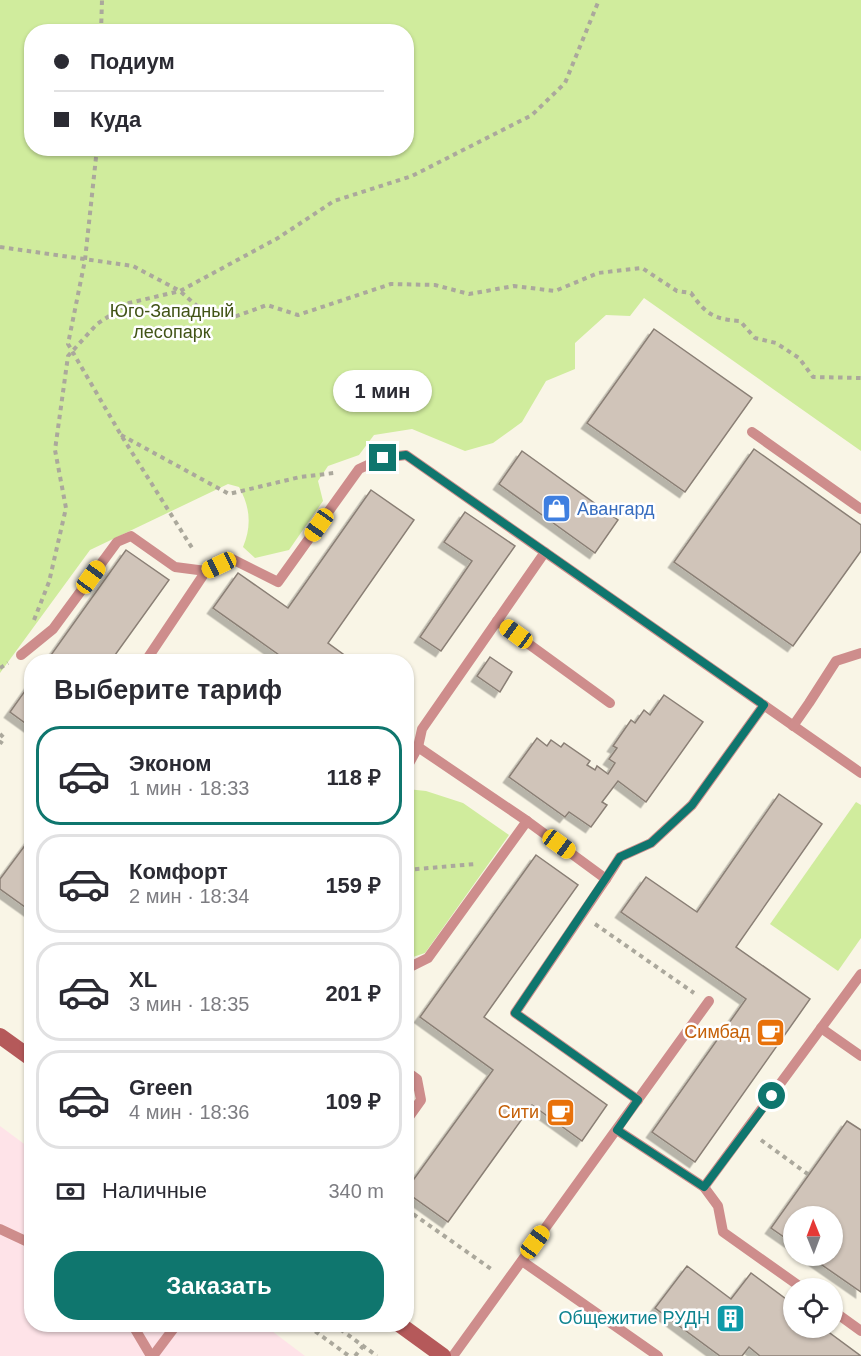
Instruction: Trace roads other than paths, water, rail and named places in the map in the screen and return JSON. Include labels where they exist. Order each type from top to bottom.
[{"type":"main road","points":[[0,1036],[24,1053]]},
{"type":"main road","points":[[410,1332],[443,1356]]},
{"type":"lane","points":[[752,432],[861,509]]},
{"type":"lane","points":[[150,654],[206,571],[232,559],[279,582],[359,469],[383,458],[406,455],[861,773]]},
{"type":"lane","points":[[21,655],[53,629],[117,542],[131,536],[175,567],[206,571]]},
{"type":"lane","points":[[414,754],[422,729],[545,552]]},
{"type":"lane","points":[[497,621],[610,704]]},
{"type":"lane","points":[[792,726],[836,661],[861,653]]},
{"type":"lane","points":[[638,1100],[515,1013],[620,857],[651,843],[692,805],[764,705]]},
{"type":"lane","points":[[418,747],[527,821],[606,879]]},
{"type":"lane","points":[[414,965],[429,958],[527,821]]},
{"type":"lane","points":[[704,1187],[861,974]]},
{"type":"lane","points":[[453,1356],[710,1001]]},
{"type":"lane","points":[[821,1028],[861,1056]]},
{"type":"lane","points":[[414,1077],[417,1079],[421,1100],[414,1110]]},
{"type":"lane","points":[[617,1130],[704,1187],[718,1206],[723,1232],[788,1278]]},
{"type":"lane","points":[[0,1229],[24,1240]]},
{"type":"lane","points":[[522,1261],[658,1356]]},
{"type":"lane","points":[[843,1318],[861,1330]]},
{"type":"lane","points":[[137,1332],[152,1356],[171,1332]]},
{"type":"place","name":"Авангард","points":[[556,509]]},
{"type":"place","name":"Симбад","points":[[771,1032]]},
{"type":"place","name":"Сити","points":[[560,1112]]},
{"type":"place","name":"Общежитие РУДН","points":[[731,1318]]},
{"type":"park label","name":"Юго-Западный лесопарк","points":[[172,321]]}]
